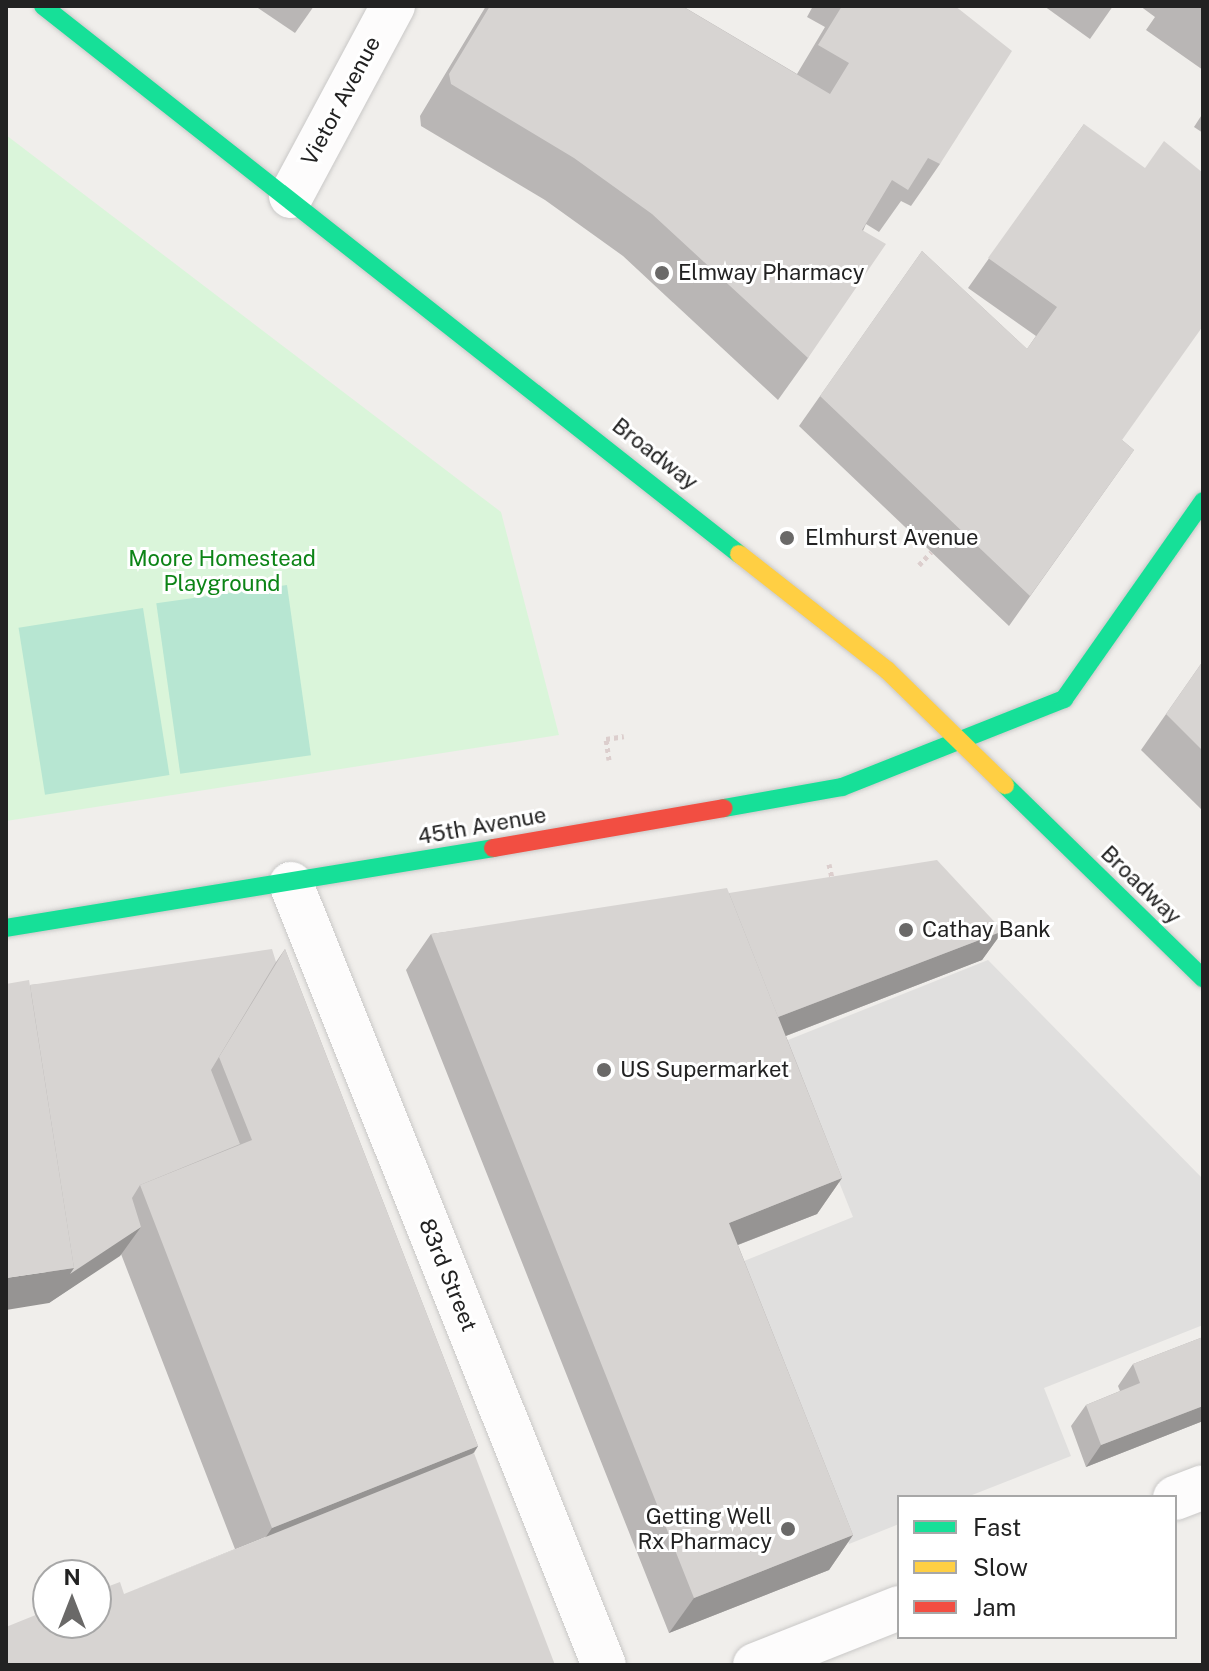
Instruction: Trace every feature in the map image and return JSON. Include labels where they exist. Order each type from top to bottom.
[{"type":"main road","name":"Broadway","points":[[43,6],[291,196],[887,670],[1203,978]]},
{"type":"main road","points":[[959,741],[1064,699],[1203,501]]},
{"type":"main road","name":"45th Avenue","points":[[6,928],[291,884],[842,787],[959,741]]},
{"type":"street","name":"Vietor Avenue","points":[[291,196],[393,6]]},
{"type":"street","name":"83rd Street","points":[[291,884],[604,1665]]},
{"type":"street","points":[[1177,1497],[1203,1487]]},
{"type":"street","points":[[755,1665],[897,1609]]},
{"type":"path","points":[[919,565],[931,552]]},
{"type":"path","points":[[609,760],[606,739],[624,736]]},
{"type":"path","points":[[829,864],[833,883],[842,882]]},
{"type":"green space","name":"Moore Homestead Playground","points":[[6,135],[501,512],[559,735],[6,821]]},
{"type":"green space","points":[[287,585],[311,755],[180,774],[156,603]]},
{"type":"green space","points":[[143,608],[169,775],[45,795],[19,628]]},
{"type":"shaded area","points":[[988,960],[1203,1179],[1203,1325],[1044,1388],[1071,1456],[972,1495],[897,1495],[897,1525],[849,1544],[739,1263],[853,1217],[783,1042]]},
{"type":"building","points":[[490,6],[682,6],[830,94],[849,63],[818,45],[842,6],[955,6],[1012,51],[940,164],[928,158],[908,190],[892,180],[862,230],[886,244],[808,358],[652,214],[574,158],[451,84],[449,74]]},
{"type":"building","points":[[1084,124],[1145,168],[1164,141],[1203,173],[1203,326],[1122,440],[1134,450],[1030,596],[820,396],[922,251],[1027,349],[1057,307],[988,258]]},
{"type":"building","points":[[1203,661],[1203,751],[1166,714]]},
{"type":"building","points":[[937,860],[1003,931],[778,1017],[729,893]]},
{"type":"building","points":[[727,888],[842,1178],[729,1223],[853,1535],[694,1598],[431,934]]},
{"type":"building","points":[[272,949],[276,962],[211,1070],[240,1144],[140,1185],[132,1198],[141,1227],[70,1274],[74,1268],[30,985]]},
{"type":"building","points":[[285,949],[478,1446],[272,1528],[140,1185],[252,1140],[219,1057]]},
{"type":"building","points":[[29,980],[74,1268],[6,1278],[6,984]]},
{"type":"building","points":[[1203,1337],[1203,1406],[1101,1445],[1086,1405],[1140,1383],[1133,1364]]},
{"type":"building","points":[[474,1453],[555,1665],[6,1665],[6,1627],[32,1616],[32,1639],[112,1639],[112,1585],[120,1582],[124,1594]]},
{"type":"traffic: fast","points":[[43,6],[739,554]]},
{"type":"traffic: fast","points":[[724,808],[842,787],[1064,699],[1203,501]]},
{"type":"traffic: fast","points":[[1005,785],[1203,978]]},
{"type":"traffic: fast","points":[[6,928],[493,848]]},
{"type":"traffic: slow","points":[[739,554],[887,670],[1005,785]]},
{"type":"traffic: jam","points":[[493,848],[724,808]]},
{"type":"place","name":"Elmway Pharmacy","points":[[662,273]]},
{"type":"place","name":"Elmhurst Avenue","points":[[787,538]]},
{"type":"place","name":"Cathay Bank","points":[[906,930]]},
{"type":"place","name":"US Supermarket","points":[[604,1070]]},
{"type":"place","name":"Getting Well Rx Pharmacy","points":[[788,1529]]}]
